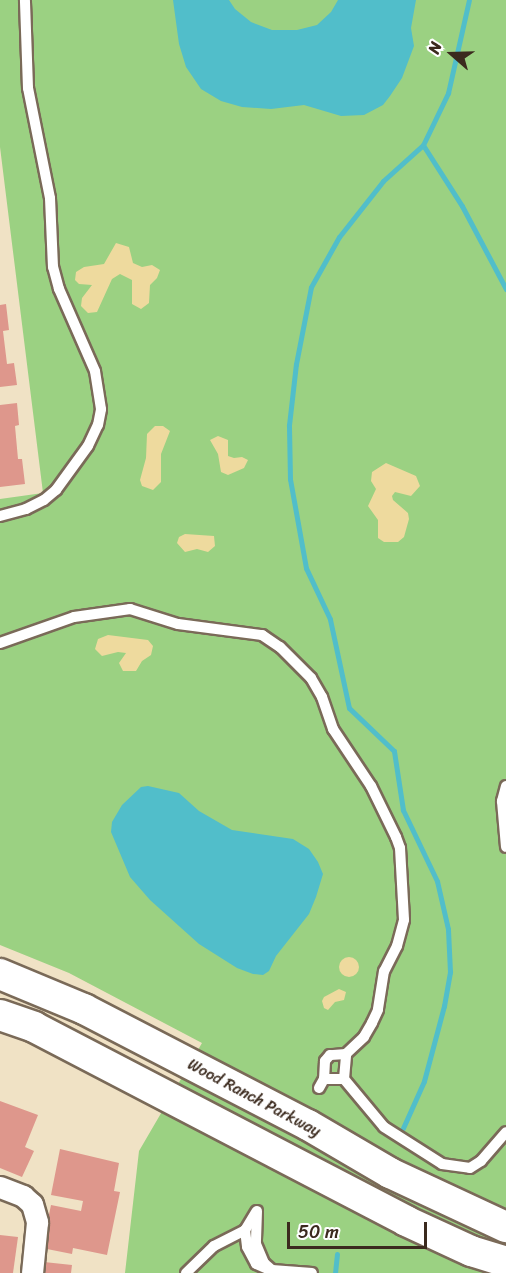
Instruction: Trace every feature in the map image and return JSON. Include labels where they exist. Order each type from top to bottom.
[{"type":"main road","name":"Wood Ranch Parkway","points":[[0,974],[84,1010],[308,1125],[390,1173],[506,1227]]},
{"type":"main road","points":[[0,1015],[34,1027],[406,1221],[471,1251],[506,1262]]},
{"type":"street","points":[[0,1187],[23,1196],[32,1204],[37,1222],[32,1273]]},
{"type":"lane","points":[[0,516],[26,509],[44,500],[56,490],[88,446],[98,425],[101,409],[95,371],[59,289],[53,267],[50,198],[28,88],[25,0]]},
{"type":"lane","points":[[0,643],[67,619],[130,609],[187,626],[261,635],[280,647],[311,678],[322,697],[333,729],[371,786],[400,848],[404,921],[402,933],[384,971],[378,1010],[372,1023],[364,1036],[346,1054],[344,1079],[384,1127],[442,1164],[470,1168],[492,1150],[506,1132]]},
{"type":"lane","points":[[506,786],[502,801],[506,847]]},
{"type":"lane","points":[[344,1079],[322,1084],[325,1060],[330,1055],[346,1054]]},
{"type":"lane","points":[[274,1271],[258,1255],[255,1222],[257,1211],[251,1216],[245,1230],[250,1256],[256,1264],[274,1271],[312,1273]]},
{"type":"lane","points":[[186,1273],[214,1246],[245,1230]]},
{"type":"green space","points":[[0,0],[506,0],[506,1273],[125,1273],[139,1151],[202,1043],[69,973],[0,945],[0,499],[43,493],[0,147]]},
{"type":"sand","points":[[116,243],[129,247],[133,263],[142,267],[152,265],[160,270],[157,278],[150,285],[149,303],[141,309],[132,304],[132,280],[120,274],[112,279],[97,312],[88,313],[81,306],[82,298],[92,285],[79,284],[75,280],[76,272],[84,267],[104,264]]},
{"type":"sand","points":[[155,426],[163,426],[170,431],[161,454],[161,482],[153,490],[142,486],[140,480],[146,458],[147,434]]},
{"type":"sand","points":[[218,436],[228,440],[228,456],[248,460],[244,468],[228,475],[221,472],[218,454],[210,440]]},
{"type":"sand","points":[[386,463],[416,476],[420,486],[411,496],[395,492],[392,496],[393,500],[408,513],[409,519],[404,537],[398,542],[384,542],[378,538],[378,520],[368,506],[376,489],[371,481],[372,472]]},
{"type":"sand","points":[[185,534],[214,536],[215,546],[208,552],[197,549],[185,552],[177,543],[179,537]]},
{"type":"sand","points":[[108,635],[148,640],[153,646],[151,655],[142,661],[136,671],[123,671],[119,663],[126,653],[118,652],[102,656],[95,649],[98,639]]},
{"type":"sand","points":[[345,957],[353,957],[359,963],[359,971],[353,977],[345,977],[339,971],[339,963]]},
{"type":"sand","points":[[339,989],[346,992],[344,1000],[335,1002],[328,1010],[324,1008],[322,1001],[324,997]]},
{"type":"water","points":[[173,0],[229,0],[235,9],[251,22],[272,30],[297,30],[317,25],[331,12],[338,0],[416,0],[411,28],[414,46],[402,78],[390,96],[383,105],[364,115],[341,116],[304,105],[271,109],[242,107],[221,101],[201,89],[186,67],[179,44]]},
{"type":"water","points":[[148,786],[179,793],[199,811],[232,830],[293,839],[309,849],[318,862],[323,874],[309,914],[276,956],[269,971],[263,975],[237,968],[199,944],[150,900],[130,877],[111,832],[112,822],[122,805],[141,787]]},
{"type":"building","points":[[6,304],[9,330],[3,331],[7,364],[14,363],[17,385],[0,387],[0,305]]},
{"type":"building","points":[[17,403],[19,425],[15,426],[18,459],[22,459],[25,484],[0,487],[0,405]]},
{"type":"building","points":[[0,1101],[38,1115],[25,1147],[34,1151],[22,1177],[0,1168]]},
{"type":"building","points":[[60,1149],[119,1163],[114,1191],[120,1192],[107,1255],[73,1248],[72,1254],[42,1248],[51,1205],[81,1211],[83,1201],[51,1195]]},
{"type":"building","points":[[0,1235],[18,1237],[13,1273],[0,1273]]},
{"type":"building","points":[[44,1262],[72,1265],[71,1273],[43,1273]]},
{"type":"waterway","points":[[403,1128],[424,1081],[444,1006],[450,972],[448,929],[437,881],[403,810],[394,751],[349,708],[330,619],[306,568],[290,479],[289,425],[296,364],[311,287],[339,237],[383,181],[423,145],[448,93],[469,0]]},
{"type":"waterway","points":[[423,145],[462,206],[506,289]]},
{"type":"waterway","points":[[335,1273],[337,1254]]}]
